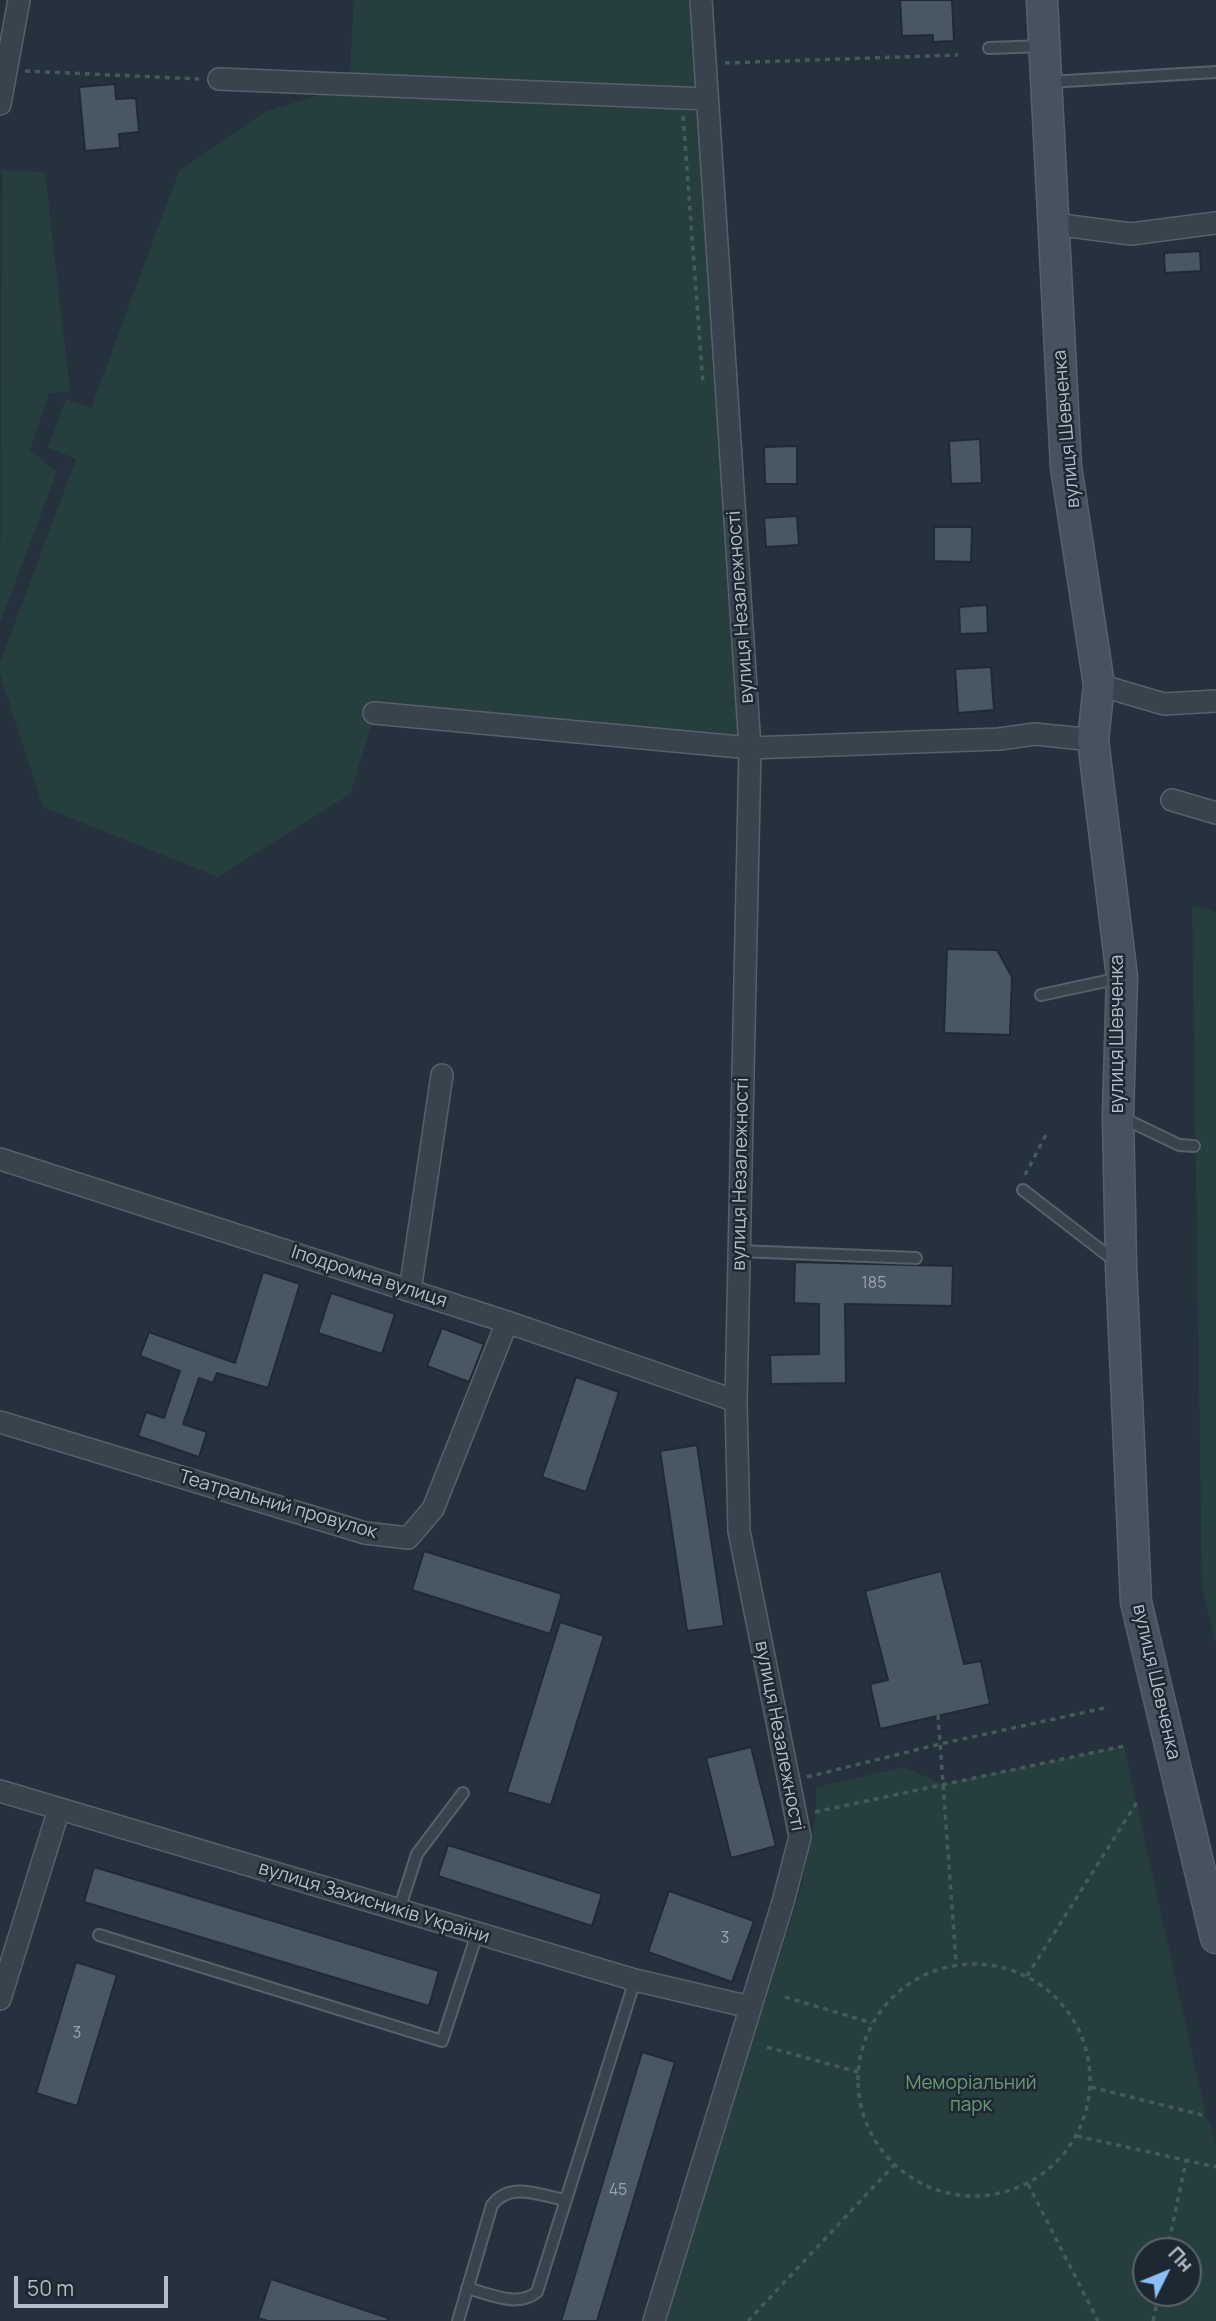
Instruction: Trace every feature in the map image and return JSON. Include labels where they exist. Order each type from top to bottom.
[{"type":"main road","name":"вулиця Шевченка","points":[[1042,0],[1066,467],[1099,685],[1093,740],[1122,977],[1118,1115],[1121,1265],[1136,1602],[1216,1938]]},
{"type":"street","points":[[0,104],[19,0]]},
{"type":"street","name":"вулиця Незалежності","points":[[654,2321],[783,1902],[800,1836],[739,1531],[736,1401],[750,747],[701,0]]},
{"type":"street","points":[[219,79],[707,99]]},
{"type":"street","points":[[1054,225],[1131,234],[1216,223]]},
{"type":"street","points":[[1099,685],[1164,704],[1216,701]]},
{"type":"street","points":[[374,713],[750,747],[999,739],[1035,734],[1093,740]]},
{"type":"street","points":[[1172,800],[1216,813]]},
{"type":"street","points":[[410,1291],[442,1075]]},
{"type":"street","name":"Іподромна вулиця","points":[[0,1160],[507,1322],[736,1401]]},
{"type":"street","name":"Театральний провулок","points":[[0,1422],[365,1533],[408,1538],[433,1510],[507,1322]]},
{"type":"street","name":"вулиця Захисників України","points":[[0,1791],[635,1980],[750,2007]]},
{"type":"street","points":[[0,1999],[59,1809]]},
{"type":"lane","points":[[989,47],[1045,46]]},
{"type":"lane","points":[[1047,82],[1216,72]]},
{"type":"lane","points":[[1041,995],[1122,977]]},
{"type":"lane","points":[[1118,1115],[1179,1145],[1194,1146]]},
{"type":"lane","points":[[1023,1185],[1121,1265]]},
{"type":"lane","points":[[739,1251],[916,1258]]},
{"type":"lane","points":[[399,1910],[417,1854],[463,1793]]},
{"type":"lane","points":[[99,1935],[442,2041],[477,1934]]},
{"type":"lane","points":[[467,2288],[519,2301],[537,2292],[635,1980]]},
{"type":"lane","points":[[458,2321],[492,2205],[500,2194],[516,2190],[565,2200]]},
{"type":"path","points":[[705,64],[958,55]]},
{"type":"path","points":[[6,70],[219,79]]},
{"type":"path","points":[[1023,1185],[1048,1131]]},
{"type":"path","points":[[789,1782],[940,1744],[1109,1707]]},
{"type":"path","points":[[938,1715],[956,1962]]},
{"type":"path","points":[[813,1812],[1124,1746]]},
{"type":"path","points":[[1027,1976],[1137,1802]]},
{"type":"path","points":[[956,1962],[1002,1966],[1027,1976],[1055,1995],[1076,2022],[1088,2053],[1091,2087],[1087,2112],[1077,2136],[1056,2164],[1028,2184],[994,2195],[959,2196],[924,2185],[894,2165],[873,2138],[860,2106],[858,2072],[862,2046],[872,2022],[891,1997],[915,1978],[956,1962]]},
{"type":"path","points":[[785,1997],[872,2022]]},
{"type":"path","points":[[767,2048],[858,2072]]},
{"type":"path","points":[[1091,2087],[1206,2116]]},
{"type":"path","points":[[1077,2136],[1216,2167]]},
{"type":"path","points":[[1170,2237],[1186,2161]]},
{"type":"path","points":[[748,2321],[894,2165]]},
{"type":"path","points":[[1028,2184],[1098,2321]]},
{"type":"green space","points":[[354,0],[701,0],[750,748],[375,713],[350,794],[218,877],[43,807],[0,674],[0,663],[76,459],[48,448],[66,399],[91,408],[179,171],[265,112],[349,85]]},
{"type":"green space","points":[[2,170],[45,172],[70,391],[49,394],[30,450],[57,472],[0,623]]},
{"type":"green space","points":[[1192,905],[1216,912],[1216,1645],[1202,1588]]},
{"type":"green space","name":"Меморіальний парк","points":[[1124,1746],[1207,2121],[1210,2122],[1216,2145],[1216,2321],[665,2321],[801,1888],[816,1814],[816,1787],[904,1767],[942,1784]]},
{"type":"building","points":[[900,0],[952,0],[954,41],[933,42],[933,35],[902,36]]},
{"type":"building","points":[[115,84],[116,99],[136,98],[139,132],[119,134],[120,148],[85,151],[79,87]]},
{"type":"building","points":[[1200,251],[1201,271],[1165,273],[1164,253]]},
{"type":"building","points":[[980,439],[982,483],[951,484],[949,441]]},
{"type":"building","points":[[797,446],[797,484],[765,484],[764,447]]},
{"type":"building","points":[[797,516],[799,545],[766,547],[764,518]]},
{"type":"building","points":[[934,527],[972,527],[971,562],[934,561]]},
{"type":"building","points":[[987,605],[988,633],[960,634],[959,607]]},
{"type":"building","points":[[991,667],[994,710],[958,713],[955,669]]},
{"type":"building","points":[[947,949],[997,950],[1012,977],[1010,1035],[944,1033]]},
{"type":"building","points":[[795,1262],[953,1266],[952,1306],[845,1304],[846,1383],[771,1384],[770,1355],[819,1354],[819,1304],[794,1303]]},
{"type":"building","points":[[263,1272],[300,1284],[268,1388],[217,1373],[213,1383],[199,1378],[183,1424],[207,1432],[199,1457],[138,1436],[146,1412],[164,1418],[180,1371],[140,1356],[149,1332],[235,1363]]},
{"type":"building","points":[[331,1293],[395,1314],[382,1354],[318,1333]]},
{"type":"building","points":[[442,1328],[484,1344],[469,1382],[427,1366]]},
{"type":"building","points":[[576,1377],[619,1392],[586,1492],[542,1477]]},
{"type":"building","points":[[697,1445],[724,1626],[687,1631],[660,1451]]},
{"type":"building","points":[[424,1551],[562,1594],[550,1634],[412,1590]]},
{"type":"building","points":[[941,1571],[964,1664],[981,1661],[990,1704],[880,1729],[870,1684],[888,1680],[865,1591]]},
{"type":"building","points":[[560,1622],[604,1636],[551,1805],[507,1792]]},
{"type":"building","points":[[751,1747],[776,1846],[731,1858],[706,1758]]},
{"type":"building","points":[[448,1845],[602,1894],[592,1926],[438,1876]]},
{"type":"building","points":[[94,1867],[439,1971],[429,2006],[84,1902]]},
{"type":"building","points":[[669,1891],[754,1921],[732,1982],[648,1952]]},
{"type":"building","points":[[76,1962],[117,1975],[77,2106],[36,2093]]},
{"type":"building","points":[[642,2052],[675,2062],[597,2321],[561,2321]]},
{"type":"building","points":[[271,2279],[388,2318],[388,2321],[268,2321],[258,2318]]}]
